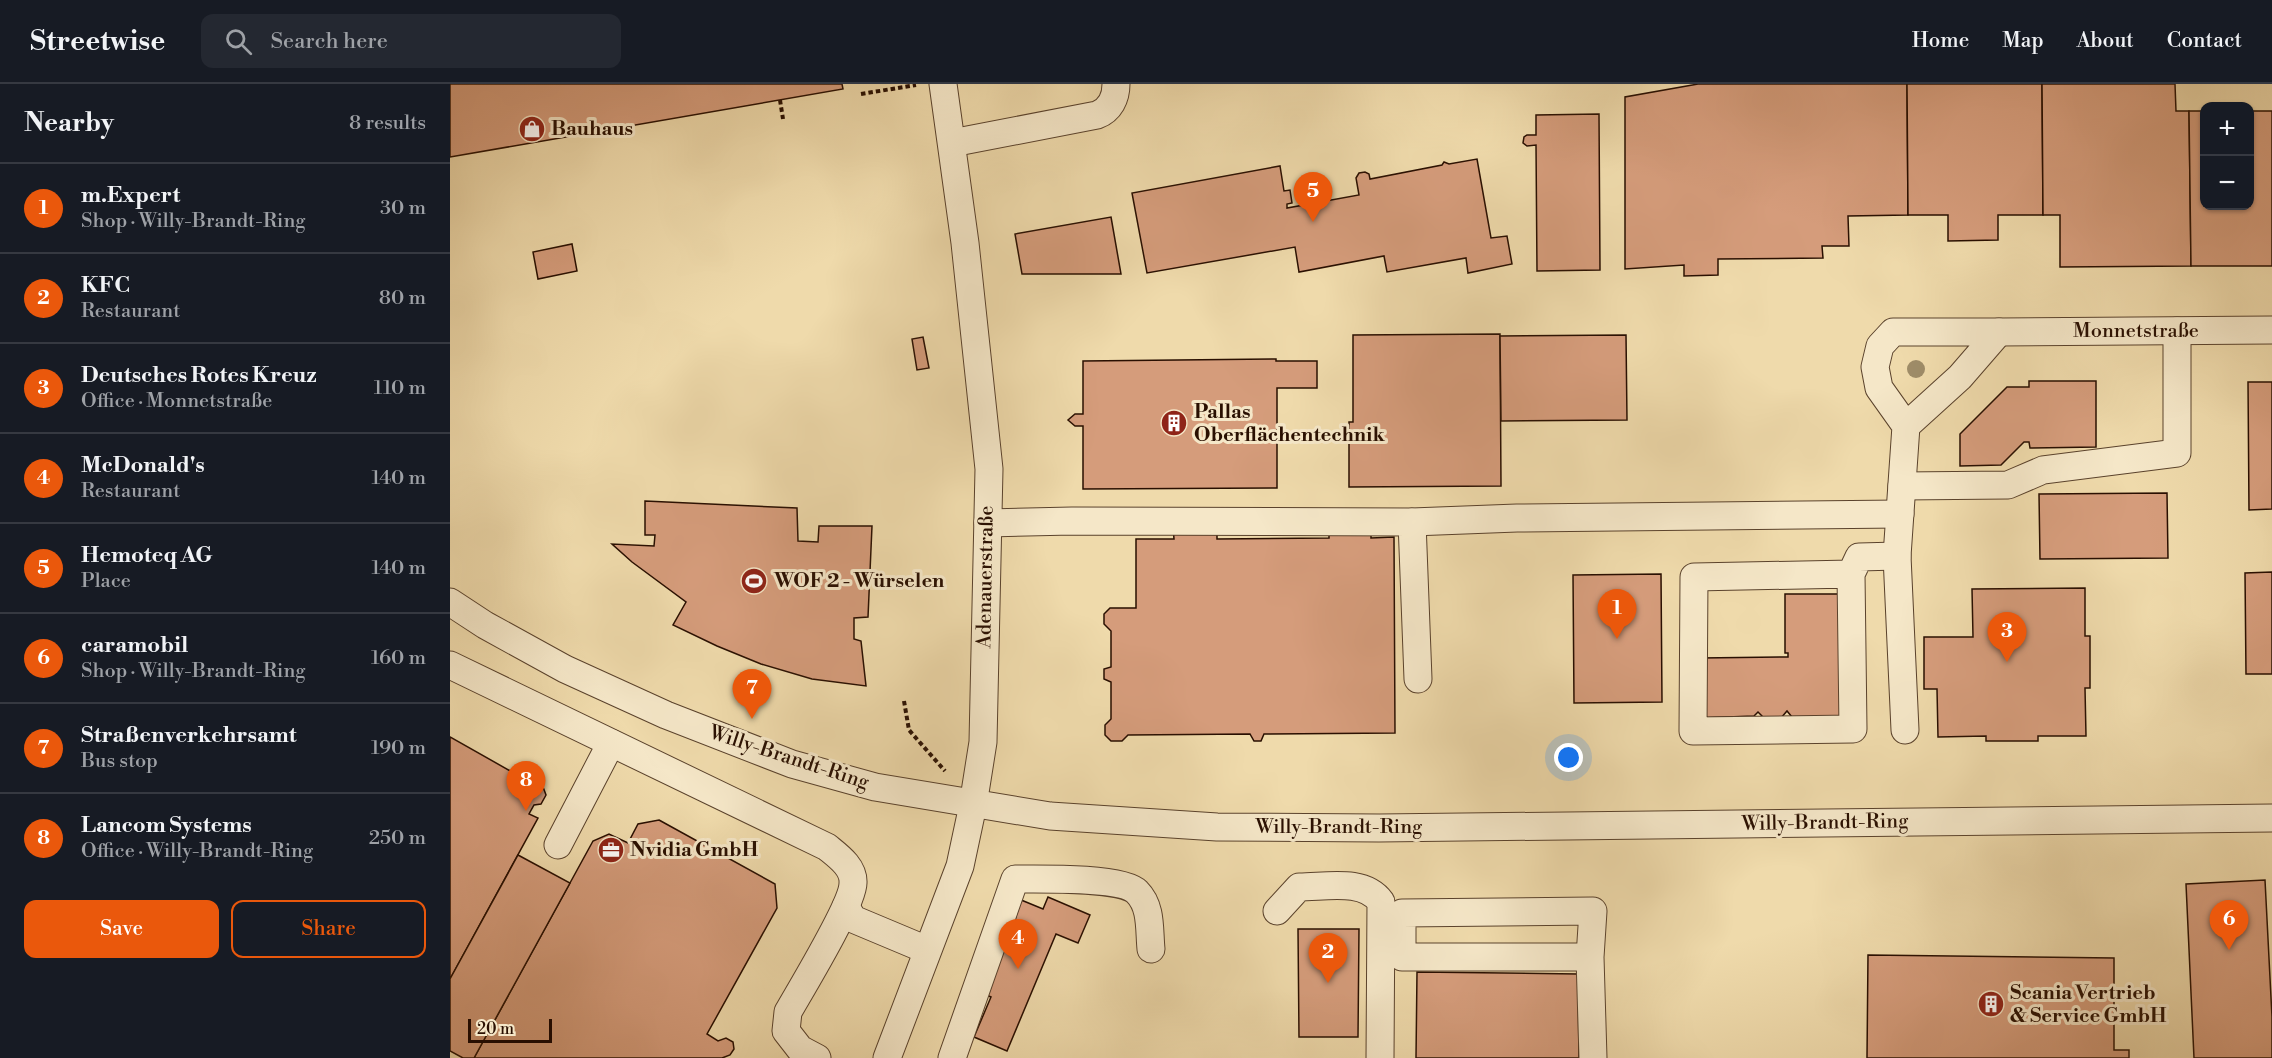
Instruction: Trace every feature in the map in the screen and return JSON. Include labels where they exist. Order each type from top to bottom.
[{"type":"street","name":"Adenauerstraße","points":[[887,1058],[960,866],[983,742],[988,470],[965,243],[943,84]]},
{"type":"street","points":[[952,143],[1097,115],[1104,112],[1113,100],[1116,84]]},
{"type":"street","name":"Monnetstraße","points":[[1906,426],[1879,388],[1875,366],[1880,346],[1893,332],[2272,330]]},
{"type":"street","points":[[1902,486],[2008,485],[2043,470],[2177,453],[2177,331]]},
{"type":"street","points":[[1905,730],[1898,556],[1906,426],[1960,377],[1999,332]]},
{"type":"street","points":[[988,524],[1071,521],[1412,522],[1900,514]]},
{"type":"street","points":[[1412,522],[1418,679]]},
{"type":"street","points":[[1851,574],[1694,577],[1693,731],[1853,729],[1851,574],[1859,556],[1898,556]]},
{"type":"street","name":"Willy-Brandt-Ring","points":[[450,602],[485,625],[565,669],[702,730],[792,764],[874,787],[1050,816],[1240,827],[1379,828],[2272,818]]},
{"type":"street","points":[[450,665],[827,847],[845,861],[854,883],[846,907],[788,1012],[786,1031],[800,1049],[818,1058]]},
{"type":"street","points":[[558,845],[611,743]]},
{"type":"street","points":[[952,1058],[1015,879],[1119,883],[1137,891],[1148,912],[1150,949]]},
{"type":"street","points":[[1277,911],[1299,887],[1361,887],[1375,894],[1381,902],[1380,1058]]},
{"type":"street","points":[[846,907],[853,919],[927,950]]},
{"type":"street","points":[[1590,957],[1402,957],[1402,913],[1593,911],[1590,957],[1593,1058]]},
{"type":"path","points":[[861,94],[922,84]]},
{"type":"path","points":[[780,100],[783,119]]},
{"type":"path","points":[[904,701],[909,730],[973,805]]},
{"type":"building","name":"Bauhaus","points":[[450,84],[842,84],[843,89],[450,157]]},
{"type":"building","points":[[1698,84],[1907,84],[1908,215],[1848,216],[1849,246],[1822,246],[1823,258],[1718,259],[1718,275],[1684,276],[1684,265],[1625,269],[1625,97]]},
{"type":"building","points":[[1907,84],[2042,84],[2043,215],[1998,215],[1998,240],[1948,241],[1948,215],[1908,215]]},
{"type":"building","points":[[2042,84],[2175,84],[2176,111],[2189,111],[2191,266],[2060,267],[2060,215],[2043,215]]},
{"type":"building","points":[[2189,111],[2200,111],[2200,210],[2254,210],[2254,111],[2272,111],[2272,266],[2191,266]]},
{"type":"building","points":[[1599,114],[1600,270],[1537,271],[1536,145],[1527,146],[1523,143],[1524,137],[1536,135],[1536,115]]},
{"type":"building","points":[[1477,159],[1491,238],[1507,236],[1512,264],[1468,273],[1466,258],[1387,272],[1384,256],[1299,272],[1295,247],[1147,273],[1132,193],[1280,166],[1284,191],[1290,190],[1292,203],[1287,204],[1287,208],[1359,195],[1356,178],[1359,173],[1369,174],[1370,179],[1442,165],[1444,162],[1449,164]]},
{"type":"building","points":[[1111,217],[1121,274],[1022,274],[1015,234]]},
{"type":"building","points":[[572,244],[577,271],[538,279],[533,252]]},
{"type":"building","points":[[1500,334],[1501,486],[1349,487],[1349,422],[1353,422],[1353,335]]},
{"type":"building","points":[[1626,335],[1627,420],[1501,421],[1500,336]]},
{"type":"building","points":[[923,337],[929,368],[917,370],[912,339]]},
{"type":"building","name":"Pallas Oberflächentechnik","points":[[1276,359],[1276,361],[1317,361],[1317,388],[1277,388],[1277,488],[1083,489],[1083,426],[1075,426],[1068,420],[1075,414],[1083,414],[1083,361]]},
{"type":"building","points":[[2029,381],[2096,381],[2096,447],[2030,448],[2029,442],[2024,442],[2001,465],[1960,466],[1960,434],[2007,387],[2029,387]]},
{"type":"building","points":[[2248,382],[2272,382],[2272,509],[2249,510]]},
{"type":"building","points":[[2167,493],[2168,558],[2040,559],[2039,494]]},
{"type":"building","points":[[645,501],[797,508],[798,541],[818,542],[819,526],[872,526],[868,617],[854,618],[854,639],[861,641],[866,686],[812,679],[761,664],[673,625],[686,602],[632,562],[612,544],[654,546],[655,535],[645,535]]},
{"type":"building","points":[[1329,525],[1371,525],[1371,538],[1394,537],[1395,733],[1264,734],[1261,741],[1254,741],[1250,734],[1128,735],[1122,741],[1111,741],[1105,735],[1105,725],[1111,719],[1111,682],[1104,679],[1104,669],[1111,667],[1111,631],[1104,624],[1104,614],[1110,608],[1136,608],[1136,539],[1174,539],[1173,526],[1217,526],[1217,539],[1329,538]]},
{"type":"building","points":[[2272,572],[2272,674],[2246,674],[2245,573]]},
{"type":"building","points":[[1661,574],[1662,702],[1574,703],[1573,575]]},
{"type":"building","points":[[2085,588],[2085,636],[2090,636],[2090,688],[2085,688],[2086,736],[2038,736],[2038,741],[1986,741],[1986,736],[1938,737],[1937,689],[1924,689],[1924,637],[1973,637],[1972,589]]},
{"type":"building","points":[[1785,594],[1844,594],[1845,716],[1792,717],[1787,711],[1773,727],[1758,712],[1754,716],[1700,718],[1700,658],[1788,657],[1788,653],[1785,653]]},
{"type":"building","points":[[450,737],[521,777],[520,781],[529,787],[537,783],[543,787],[546,795],[541,804],[534,805],[529,814],[538,818],[450,979]]},
{"type":"building","points":[[659,820],[775,884],[777,908],[707,1034],[718,1041],[726,1038],[733,1042],[734,1049],[730,1055],[722,1058],[474,1058],[593,841],[609,834],[628,843],[638,824]]},
{"type":"building","points":[[518,855],[570,883],[474,1058],[463,1058],[450,1051],[450,979]]},
{"type":"building","points":[[2265,880],[2272,1058],[2194,1058],[2186,884]]},
{"type":"building","points":[[1014,897],[1043,909],[1048,897],[1090,915],[1078,943],[1056,934],[1007,1051],[974,1037],[991,997],[984,994]]},
{"type":"building","points":[[1298,929],[1359,929],[1358,1037],[1299,1037]]},
{"type":"building","name":"Scania Vertrieb & Service GmbH","points":[[1868,955],[2114,958],[2114,1050],[2129,1050],[2129,1058],[1867,1058]]},
{"type":"building","points":[[1417,972],[1578,974],[1579,1058],[1416,1058]]},
{"type":"place","name":"Bauhaus","points":[[532,129]]},
{"type":"place","name":"Hemoteq AG","points":[[1313,222]]},
{"type":"place","name":"Pallas Oberflächentechnik","points":[[1174,423]]},
{"type":"place","name":"WOF 2 - Würselen","points":[[754,581]]},
{"type":"place","name":"m.Expert","points":[[1617,639]]},
{"type":"place","name":"Deutsches Rotes Kreuz","points":[[2007,662]]},
{"type":"place","name":"Straßenverkehrsamt","points":[[752,719]]},
{"type":"place","name":"Lancom Systems","points":[[526,811]]},
{"type":"place","name":"Nvidia GmbH","points":[[611,850]]},
{"type":"place","name":"caramobil","points":[[2229,950]]},
{"type":"place","name":"McDonald's","points":[[1018,969]]},
{"type":"place","name":"KFC","points":[[1328,983]]},
{"type":"place","name":"Scania Vertrieb & Service GmbH","points":[[1991,1004]]}]
